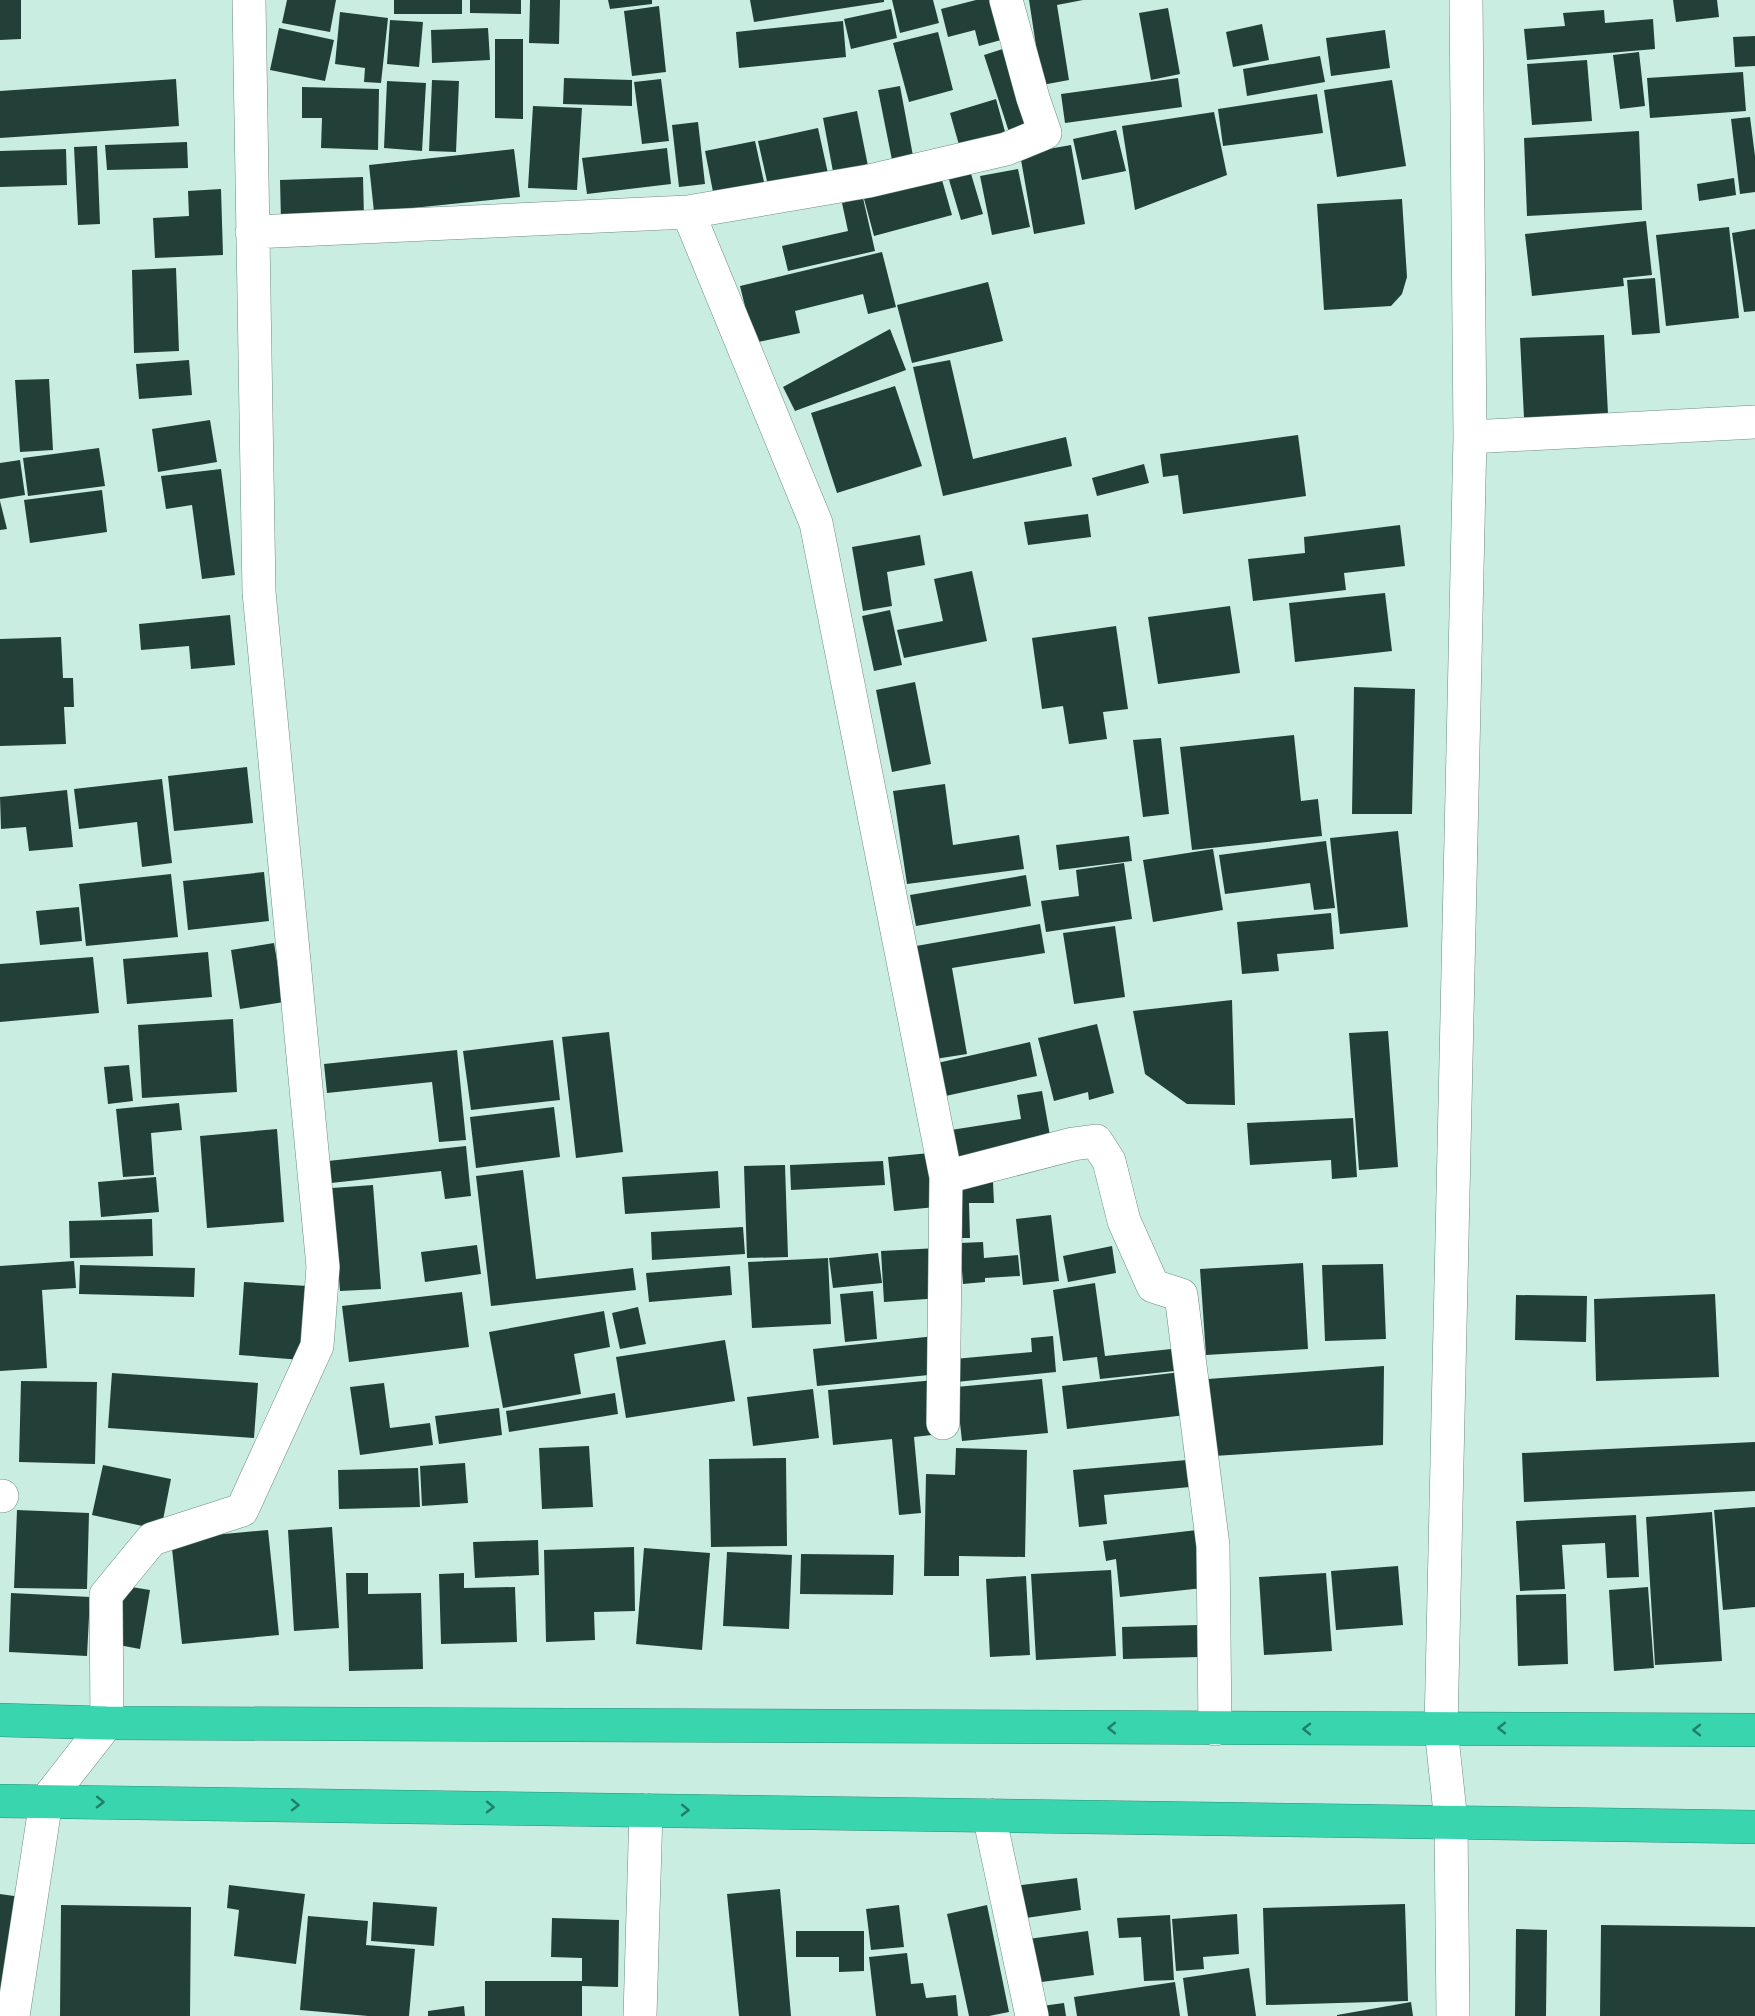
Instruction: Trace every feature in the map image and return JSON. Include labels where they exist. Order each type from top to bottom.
[{"type":"highway","points":[[0,1720],[107,1723],[1755,1730]]},
{"type":"highway","points":[[0,1801],[1755,1827]]},
{"type":"street","points":[[13,2016],[46,1801],[107,1723],[106,1595],[152,1539],[242,1510],[317,1346],[323,1267],[259,592],[249,0]]},
{"type":"street","points":[[252,232],[688,212],[869,181],[1006,149],[1045,133],[1006,0]]},
{"type":"street","points":[[1452,2016],[1452,1822],[1441,1728],[1470,437],[1466,0]]},
{"type":"street","points":[[688,212],[816,523],[946,1177],[943,1423]]},
{"type":"street","points":[[1470,437],[1755,422]]},
{"type":"street","points":[[946,1177],[1073,1144],[1096,1141],[1109,1161],[1124,1221],[1152,1286],[1181,1295],[1213,1546],[1215,1729]]},
{"type":"street","points":[[639,2016],[646,1810]]},
{"type":"street","points":[[989,1815],[1032,2016]]},
{"type":"building","points":[[0,0],[21,0],[21,39],[0,40]]},
{"type":"building","points":[[287,0],[336,0],[330,32],[282,23]]},
{"type":"building","points":[[394,0],[462,0],[462,14],[394,14]]},
{"type":"building","points":[[470,0],[521,0],[521,14],[470,13]]},
{"type":"building","points":[[530,0],[560,0],[559,44],[529,43]]},
{"type":"building","points":[[608,0],[652,0],[652,4],[610,9]]},
{"type":"building","points":[[750,0],[884,0],[884,2],[754,22]]},
{"type":"building","points":[[892,0],[933,0],[939,23],[900,33]]},
{"type":"building","points":[[976,0],[1003,0],[1012,37],[979,46],[975,30],[948,37],[941,9]]},
{"type":"building","points":[[1029,0],[1083,0],[1057,5],[1069,80],[1042,85]]},
{"type":"building","points":[[1673,0],[1717,0],[1719,17],[1676,22]]},
{"type":"building","points":[[659,6],[666,72],[632,76],[624,11]]},
{"type":"building","points":[[1168,8],[1180,74],[1151,80],[1139,13]]},
{"type":"building","points":[[891,9],[897,38],[851,49],[844,19]]},
{"type":"building","points":[[1604,10],[1605,23],[1653,19],[1655,49],[1527,60],[1524,29],[1565,26],[1563,13]]},
{"type":"building","points":[[340,12],[388,18],[381,83],[364,82],[365,68],[335,64]]},
{"type":"building","points":[[390,20],[423,22],[419,67],[387,64]]},
{"type":"building","points":[[843,21],[846,57],[739,68],[736,32]]},
{"type":"building","points":[[1262,24],[1269,60],[1233,67],[1226,32]]},
{"type":"building","points":[[279,28],[334,40],[325,81],[270,70]]},
{"type":"building","points":[[488,28],[490,60],[432,63],[431,30]]},
{"type":"building","points":[[1385,30],[1390,68],[1331,76],[1326,38]]},
{"type":"building","points":[[938,32],[953,90],[909,102],[893,43]]},
{"type":"building","points":[[1755,36],[1755,66],[1735,67],[1733,37]]},
{"type":"building","points":[[495,39],[523,39],[523,119],[495,118]]},
{"type":"building","points":[[1012,46],[1036,123],[1009,132],[984,55]]},
{"type":"building","points":[[1639,52],[1645,106],[1620,109],[1613,55]]},
{"type":"building","points":[[1320,56],[1325,82],[1247,96],[1243,69]]},
{"type":"building","points":[[1587,60],[1592,121],[1532,125],[1527,64]]},
{"type":"building","points":[[1743,72],[1746,111],[1650,118],[1647,78]]},
{"type":"building","points":[[564,78],[632,80],[632,106],[563,104]]},
{"type":"building","points":[[1178,78],[1182,107],[1065,123],[1061,94]]},
{"type":"building","points":[[176,79],[179,126],[0,138],[0,91]]},
{"type":"building","points":[[661,79],[669,141],[642,144],[634,82]]},
{"type":"building","points":[[432,80],[459,81],[456,152],[429,151]]},
{"type":"building","points":[[1392,80],[1406,166],[1337,177],[1324,90]]},
{"type":"building","points":[[387,81],[426,83],[422,151],[384,148]]},
{"type":"building","points":[[900,86],[913,156],[892,160],[878,90]]},
{"type":"building","points":[[302,87],[379,89],[378,150],[321,148],[322,118],[302,118]]},
{"type":"building","points":[[1317,94],[1323,133],[1223,146],[1218,109]]},
{"type":"building","points":[[996,99],[1007,139],[961,152],[950,113]]},
{"type":"building","points":[[533,106],[582,108],[577,190],[528,188]]},
{"type":"building","points":[[857,111],[869,171],[834,177],[823,118]]},
{"type":"building","points":[[1214,112],[1227,175],[1135,210],[1122,126]]},
{"type":"building","points":[[1750,117],[1755,156],[1755,192],[1740,194],[1731,119]]},
{"type":"building","points":[[698,122],[705,184],[679,187],[672,125]]},
{"type":"building","points":[[818,128],[829,178],[769,190],[758,141]]},
{"type":"building","points":[[1116,130],[1126,171],[1082,180],[1073,139]]},
{"type":"building","points":[[1639,131],[1642,210],[1527,216],[1524,138]]},
{"type":"building","points":[[755,141],[766,191],[715,202],[705,151]]},
{"type":"building","points":[[187,142],[188,168],[107,170],[105,145]]},
{"type":"building","points":[[1071,145],[1085,224],[1034,234],[1020,154]]},
{"type":"building","points":[[97,146],[100,224],[78,225],[74,147]]},
{"type":"building","points":[[667,148],[671,184],[587,194],[582,158]]},
{"type":"building","points":[[66,149],[67,185],[0,187],[0,151]]},
{"type":"building","points":[[514,149],[520,197],[374,212],[369,165]]},
{"type":"building","points":[[969,167],[983,214],[961,220],[947,173]]},
{"type":"building","points":[[1018,169],[1030,227],[992,235],[980,176]]},
{"type":"building","points":[[940,173],[952,215],[874,236],[863,195]]},
{"type":"building","points":[[363,177],[364,218],[281,221],[280,180]]},
{"type":"building","points":[[1734,178],[1736,195],[1699,201],[1697,184]]},
{"type":"building","points":[[221,189],[223,255],[155,258],[153,218],[189,216],[188,191]]},
{"type":"building","points":[[863,198],[875,251],[788,271],[782,246],[848,231],[842,203]]},
{"type":"building","points":[[1402,199],[1407,277],[1402,294],[1391,306],[1324,310],[1317,204]]},
{"type":"building","points":[[1646,221],[1652,275],[1623,278],[1624,286],[1532,296],[1525,234]]},
{"type":"building","points":[[1729,227],[1739,318],[1666,326],[1656,235]]},
{"type":"building","points":[[1755,229],[1755,311],[1744,312],[1732,233]]},
{"type":"building","points":[[882,252],[896,307],[868,314],[863,294],[795,311],[800,333],[754,343],[740,286]]},
{"type":"building","points":[[176,268],[179,351],[134,353],[132,270]]},
{"type":"building","points":[[1655,278],[1660,333],[1632,335],[1627,280]]},
{"type":"building","points":[[988,282],[1003,341],[912,363],[897,305]]},
{"type":"building","points":[[890,329],[906,370],[795,411],[783,387]]},
{"type":"building","points":[[1604,335],[1608,414],[1524,418],[1520,338]]},
{"type":"building","points":[[189,360],[192,395],[139,399],[136,364]]},
{"type":"building","points":[[950,360],[973,459],[1066,437],[1072,466],[943,496],[913,367]]},
{"type":"building","points":[[49,379],[53,450],[20,452],[15,380]]},
{"type":"building","points":[[895,386],[922,466],[837,493],[811,413]]},
{"type":"building","points":[[210,420],[217,462],[158,472],[152,429]]},
{"type":"building","points":[[1298,435],[1306,496],[1183,514],[1178,475],[1163,477],[1160,454]]},
{"type":"building","points":[[99,448],[105,486],[28,496],[23,458]]},
{"type":"building","points":[[20,460],[25,495],[0,499],[0,463]]},
{"type":"building","points":[[1144,464],[1149,483],[1097,496],[1092,478]]},
{"type":"building","points":[[221,469],[235,575],[202,579],[192,505],[166,509],[161,476]]},
{"type":"building","points":[[102,490],[107,532],[30,543],[24,500]]},
{"type":"building","points":[[0,501],[7,529],[0,530]]},
{"type":"building","points":[[1088,514],[1091,537],[1028,545],[1024,522]]},
{"type":"building","points":[[1400,525],[1405,566],[1344,573],[1346,590],[1253,601],[1248,559],[1305,553],[1304,537]]},
{"type":"building","points":[[920,535],[925,565],[887,572],[892,606],[863,611],[852,547]]},
{"type":"building","points":[[972,571],[987,641],[904,658],[897,630],[943,621],[934,579]]},
{"type":"building","points":[[1385,593],[1392,651],[1295,662],[1289,603]]},
{"type":"building","points":[[1230,606],[1240,673],[1158,684],[1148,617]]},
{"type":"building","points":[[890,610],[902,665],[874,671],[862,616]]},
{"type":"building","points":[[230,615],[235,665],[191,669],[189,646],[141,650],[139,624]]},
{"type":"building","points":[[1116,626],[1128,709],[1103,712],[1107,739],[1069,744],[1063,706],[1042,709],[1032,638]]},
{"type":"building","points":[[61,637],[63,678],[73,678],[74,707],[64,707],[66,744],[0,746],[0,639]]},
{"type":"building","points":[[915,682],[931,764],[892,772],[876,690]]},
{"type":"building","points":[[1354,687],[1415,689],[1412,814],[1352,814]]},
{"type":"building","points":[[1294,735],[1301,801],[1318,799],[1322,836],[1192,850],[1180,747]]},
{"type":"building","points":[[1161,738],[1169,814],[1143,817],[1133,740]]},
{"type":"building","points":[[247,767],[253,823],[174,831],[168,776]]},
{"type":"building","points":[[162,779],[172,863],[142,867],[137,822],[79,829],[74,789]]},
{"type":"building","points":[[945,784],[953,845],[1019,835],[1024,869],[907,884],[893,791]]},
{"type":"building","points":[[67,790],[73,847],[29,851],[26,827],[1,829],[0,797]]},
{"type":"building","points":[[1398,831],[1408,927],[1340,934],[1330,838]]},
{"type":"building","points":[[1129,836],[1132,861],[1059,870],[1056,845]]},
{"type":"building","points":[[1326,841],[1335,908],[1314,910],[1310,883],[1225,894],[1219,855]]},
{"type":"building","points":[[1213,849],[1223,910],[1153,922],[1143,860]]},
{"type":"building","points":[[1124,863],[1132,919],[1046,932],[1041,901],[1079,896],[1076,870]]},
{"type":"building","points":[[264,872],[269,921],[188,930],[183,881]]},
{"type":"building","points":[[171,874],[178,937],[86,946],[79,884]]},
{"type":"building","points":[[1026,875],[1031,906],[916,926],[910,895]]},
{"type":"building","points":[[79,907],[82,941],[40,945],[36,911]]},
{"type":"building","points":[[1331,913],[1334,949],[1277,954],[1279,971],[1242,974],[1237,922]]},
{"type":"building","points":[[1040,924],[1045,953],[952,968],[967,1054],[935,1059],[916,946]]},
{"type":"building","points":[[1115,926],[1125,997],[1074,1004],[1063,933]]},
{"type":"building","points":[[274,943],[284,1002],[240,1009],[231,950]]},
{"type":"building","points":[[208,952],[212,997],[127,1004],[123,959]]},
{"type":"building","points":[[93,957],[99,1013],[0,1022],[0,964]]},
{"type":"building","points":[[1232,1000],[1235,1105],[1187,1104],[1145,1074],[1133,1011]]},
{"type":"building","points":[[233,1019],[237,1092],[142,1098],[138,1025]]},
{"type":"building","points":[[1097,1024],[1114,1093],[1089,1100],[1088,1092],[1054,1101],[1038,1038]]},
{"type":"building","points":[[1388,1031],[1398,1167],[1359,1170],[1349,1033]]},
{"type":"building","points":[[609,1032],[623,1152],[576,1158],[562,1037]]},
{"type":"building","points":[[553,1040],[560,1100],[471,1110],[463,1051]]},
{"type":"building","points":[[1030,1042],[1037,1076],[941,1097],[933,1064]]},
{"type":"building","points":[[457,1050],[466,1140],[439,1142],[432,1082],[327,1093],[324,1064]]},
{"type":"building","points":[[129,1065],[133,1101],[108,1104],[104,1067]]},
{"type":"building","points":[[1042,1091],[1051,1141],[956,1157],[951,1130],[1021,1119],[1017,1095]]},
{"type":"building","points":[[179,1103],[182,1130],[151,1133],[154,1175],[123,1177],[116,1109]]},
{"type":"building","points":[[554,1107],[560,1157],[476,1168],[470,1117]]},
{"type":"building","points":[[1353,1118],[1357,1177],[1332,1179],[1331,1160],[1250,1165],[1247,1123]]},
{"type":"building","points":[[277,1129],[284,1222],[207,1228],[200,1136]]},
{"type":"building","points":[[466,1146],[471,1196],[445,1199],[441,1171],[331,1183],[328,1161]]},
{"type":"building","points":[[930,1153],[936,1207],[894,1211],[888,1157]]},
{"type":"building","points":[[883,1161],[885,1185],[791,1190],[790,1165]]},
{"type":"building","points":[[785,1165],[788,1257],[747,1258],[744,1166]]},
{"type":"building","points":[[523,1170],[536,1279],[633,1268],[636,1290],[491,1306],[476,1176]]},
{"type":"building","points":[[718,1171],[720,1208],[625,1214],[622,1177]]},
{"type":"building","points":[[156,1177],[159,1212],[101,1217],[98,1182]]},
{"type":"building","points":[[993,1182],[994,1203],[969,1203],[970,1238],[952,1238],[949,1183]]},
{"type":"building","points":[[373,1185],[381,1289],[340,1291],[332,1188]]},
{"type":"building","points":[[1051,1215],[1059,1281],[1023,1285],[1016,1219]]},
{"type":"building","points":[[152,1219],[153,1256],[70,1258],[69,1221]]},
{"type":"building","points":[[743,1227],[745,1254],[652,1260],[651,1232]]},
{"type":"building","points":[[983,1242],[984,1258],[1018,1255],[1020,1276],[985,1278],[985,1282],[963,1284],[960,1243]]},
{"type":"building","points":[[477,1245],[481,1274],[425,1282],[421,1252]]},
{"type":"building","points":[[1112,1246],[1116,1273],[1068,1282],[1063,1256]]},
{"type":"building","points":[[938,1248],[941,1298],[884,1302],[881,1251]]},
{"type":"building","points":[[878,1253],[882,1283],[833,1288],[829,1258]]},
{"type":"building","points":[[828,1258],[831,1324],[752,1328],[748,1262]]},
{"type":"building","points":[[74,1261],[76,1288],[42,1290],[47,1368],[0,1371],[0,1266]]},
{"type":"building","points":[[1303,1263],[1308,1349],[1206,1355],[1200,1269]]},
{"type":"building","points":[[1383,1264],[1386,1339],[1325,1341],[1322,1265]]},
{"type":"building","points":[[80,1265],[195,1268],[194,1297],[79,1294]]},
{"type":"building","points":[[730,1266],[732,1295],[649,1302],[646,1273]]},
{"type":"building","points":[[244,1282],[308,1286],[302,1360],[239,1355]]},
{"type":"building","points":[[1095,1283],[1105,1356],[1181,1348],[1184,1370],[1100,1379],[1097,1357],[1063,1361],[1053,1290]]},
{"type":"building","points":[[873,1291],[877,1339],[845,1342],[840,1294]]},
{"type":"building","points":[[462,1292],[469,1347],[349,1362],[342,1306]]},
{"type":"building","points":[[1715,1294],[1719,1377],[1596,1381],[1594,1299]]},
{"type":"building","points":[[1516,1295],[1587,1296],[1586,1342],[1515,1340]]},
{"type":"building","points":[[638,1307],[646,1344],[620,1349],[612,1313]]},
{"type":"building","points":[[604,1311],[610,1347],[574,1354],[581,1394],[503,1408],[489,1332]]},
{"type":"building","points":[[935,1336],[939,1374],[817,1386],[813,1349]]},
{"type":"building","points":[[1053,1336],[1056,1372],[956,1382],[954,1359],[1032,1352],[1031,1338]]},
{"type":"building","points":[[725,1340],[735,1401],[626,1418],[616,1357]]},
{"type":"building","points":[[1384,1366],[1383,1445],[1214,1456],[1208,1379]]},
{"type":"building","points":[[1181,1372],[1186,1415],[1067,1429],[1062,1386]]},
{"type":"building","points":[[112,1373],[258,1383],[254,1438],[108,1428]]},
{"type":"building","points":[[1042,1379],[1048,1433],[962,1441],[956,1387]]},
{"type":"building","points":[[935,1380],[941,1434],[914,1437],[921,1513],[899,1515],[892,1439],[833,1445],[828,1390]]},
{"type":"building","points":[[21,1381],[97,1382],[95,1464],[19,1462]]},
{"type":"building","points":[[384,1383],[390,1428],[430,1423],[433,1445],[360,1455],[350,1387]]},
{"type":"building","points":[[813,1389],[819,1438],[753,1446],[747,1397]]},
{"type":"building","points":[[615,1393],[618,1414],[509,1432],[506,1411]]},
{"type":"building","points":[[499,1408],[502,1435],[439,1444],[435,1416]]},
{"type":"building","points":[[1755,1442],[1755,1491],[1524,1502],[1522,1453]]},
{"type":"building","points":[[589,1446],[593,1507],[542,1509],[539,1448]]},
{"type":"building","points":[[956,1448],[1027,1450],[1025,1557],[959,1556],[959,1576],[924,1576],[926,1474],[955,1475]]},
{"type":"building","points":[[786,1458],[787,1546],[711,1547],[709,1459]]},
{"type":"building","points":[[1187,1460],[1190,1487],[1104,1495],[1107,1524],[1079,1527],[1073,1470]]},
{"type":"building","points":[[465,1463],[468,1503],[422,1506],[420,1466]]},
{"type":"building","points":[[103,1465],[171,1479],[161,1530],[92,1515]]},
{"type":"building","points":[[418,1468],[420,1507],[339,1509],[338,1470]]},
{"type":"building","points":[[1755,1507],[1755,1607],[1723,1610],[1714,1510]]},
{"type":"building","points":[[17,1510],[89,1513],[87,1589],[14,1588]]},
{"type":"building","points":[[1712,1512],[1722,1661],[1655,1665],[1646,1517]]},
{"type":"building","points":[[1636,1515],[1639,1577],[1607,1578],[1605,1543],[1562,1545],[1565,1589],[1520,1591],[1516,1521]]},
{"type":"building","points":[[332,1527],[339,1628],[294,1631],[288,1530]]},
{"type":"building","points":[[268,1530],[279,1635],[182,1644],[171,1539]]},
{"type":"building","points":[[1197,1530],[1203,1588],[1120,1597],[1116,1559],[1106,1561],[1103,1541]]},
{"type":"building","points":[[538,1540],[539,1575],[475,1578],[473,1542]]},
{"type":"building","points":[[634,1547],[635,1611],[594,1612],[595,1640],[546,1642],[544,1550]]},
{"type":"building","points":[[644,1548],[710,1553],[702,1650],[636,1644]]},
{"type":"building","points":[[727,1552],[792,1555],[789,1629],[723,1626]]},
{"type":"building","points":[[801,1554],[894,1555],[893,1595],[800,1594]]},
{"type":"building","points":[[1398,1566],[1403,1625],[1336,1630],[1331,1571]]},
{"type":"building","points":[[1111,1570],[1116,1656],[1036,1660],[1031,1574]]},
{"type":"building","points":[[346,1573],[368,1573],[368,1594],[421,1593],[423,1669],[349,1671]]},
{"type":"building","points":[[464,1573],[464,1588],[515,1587],[517,1642],[441,1644],[439,1574]]},
{"type":"building","points":[[1326,1573],[1332,1651],[1264,1655],[1259,1577]]},
{"type":"building","points":[[1026,1576],[1030,1655],[990,1657],[986,1579]]},
{"type":"building","points":[[119,1585],[150,1590],[140,1649],[108,1643]]},
{"type":"building","points":[[1648,1587],[1654,1668],[1614,1671],[1609,1590]]},
{"type":"building","points":[[11,1593],[90,1597],[87,1656],[9,1652]]},
{"type":"building","points":[[1566,1594],[1568,1664],[1518,1666],[1516,1595]]},
{"type":"building","points":[[1198,1625],[1199,1657],[1123,1659],[1122,1627]]},
{"type":"building","points":[[1077,1878],[1081,1910],[1019,1919],[1015,1886]]},
{"type":"building","points":[[229,1885],[305,1894],[296,1964],[234,1956],[239,1910],[227,1908]]},
{"type":"building","points":[[780,1889],[791,2016],[739,2016],[727,1894]]},
{"type":"building","points":[[0,1894],[21,1897],[0,2000]]},
{"type":"building","points":[[373,1902],[437,1907],[434,1946],[371,1941]]},
{"type":"building","points":[[1405,1904],[1408,2001],[1266,2005],[1263,1908]]},
{"type":"building","points":[[61,1905],[191,1907],[190,2016],[60,2016]]},
{"type":"building","points":[[899,1905],[904,1947],[871,1950],[866,1909]]},
{"type":"building","points":[[987,1905],[1009,2012],[989,2016],[969,2016],[947,1914]]},
{"type":"building","points":[[1237,1914],[1239,1954],[1203,1957],[1204,1969],[1176,1971],[1172,1919]]},
{"type":"building","points":[[1170,1915],[1174,1980],[1144,1981],[1141,1937],[1119,1938],[1117,1918]]},
{"type":"building","points":[[308,1916],[368,1921],[366,1945],[415,1949],[409,2016],[368,2016],[300,2010]]},
{"type":"building","points":[[552,1918],[619,1920],[618,1987],[582,1986],[582,2016],[485,2016],[485,1981],[582,1981],[582,1958],[551,1957]]},
{"type":"building","points":[[1601,1925],[1755,1927],[1755,2016],[1600,2016]]},
{"type":"building","points":[[1516,1929],[1547,1930],[1546,2016],[1515,2016]]},
{"type":"building","points":[[796,1931],[864,1931],[864,1971],[839,1972],[839,1957],[796,1957]]},
{"type":"building","points":[[1088,1931],[1094,1975],[1034,1983],[1028,1939]]},
{"type":"building","points":[[907,1953],[911,1984],[923,1983],[926,1998],[956,1995],[958,2016],[876,2016],[869,1957]]},
{"type":"building","points":[[1249,1968],[1256,2016],[1188,2016],[1183,1978]]},
{"type":"building","points":[[1175,1982],[1180,2016],[1077,2016],[1074,1997]]},
{"type":"building","points":[[1411,2002],[1413,2016],[1337,2016],[1337,2015]]},
{"type":"building","points":[[1064,2003],[1066,2016],[1043,2016],[1042,2006]]},
{"type":"building","points":[[464,2006],[465,2016],[428,2016],[428,2011]]}]
